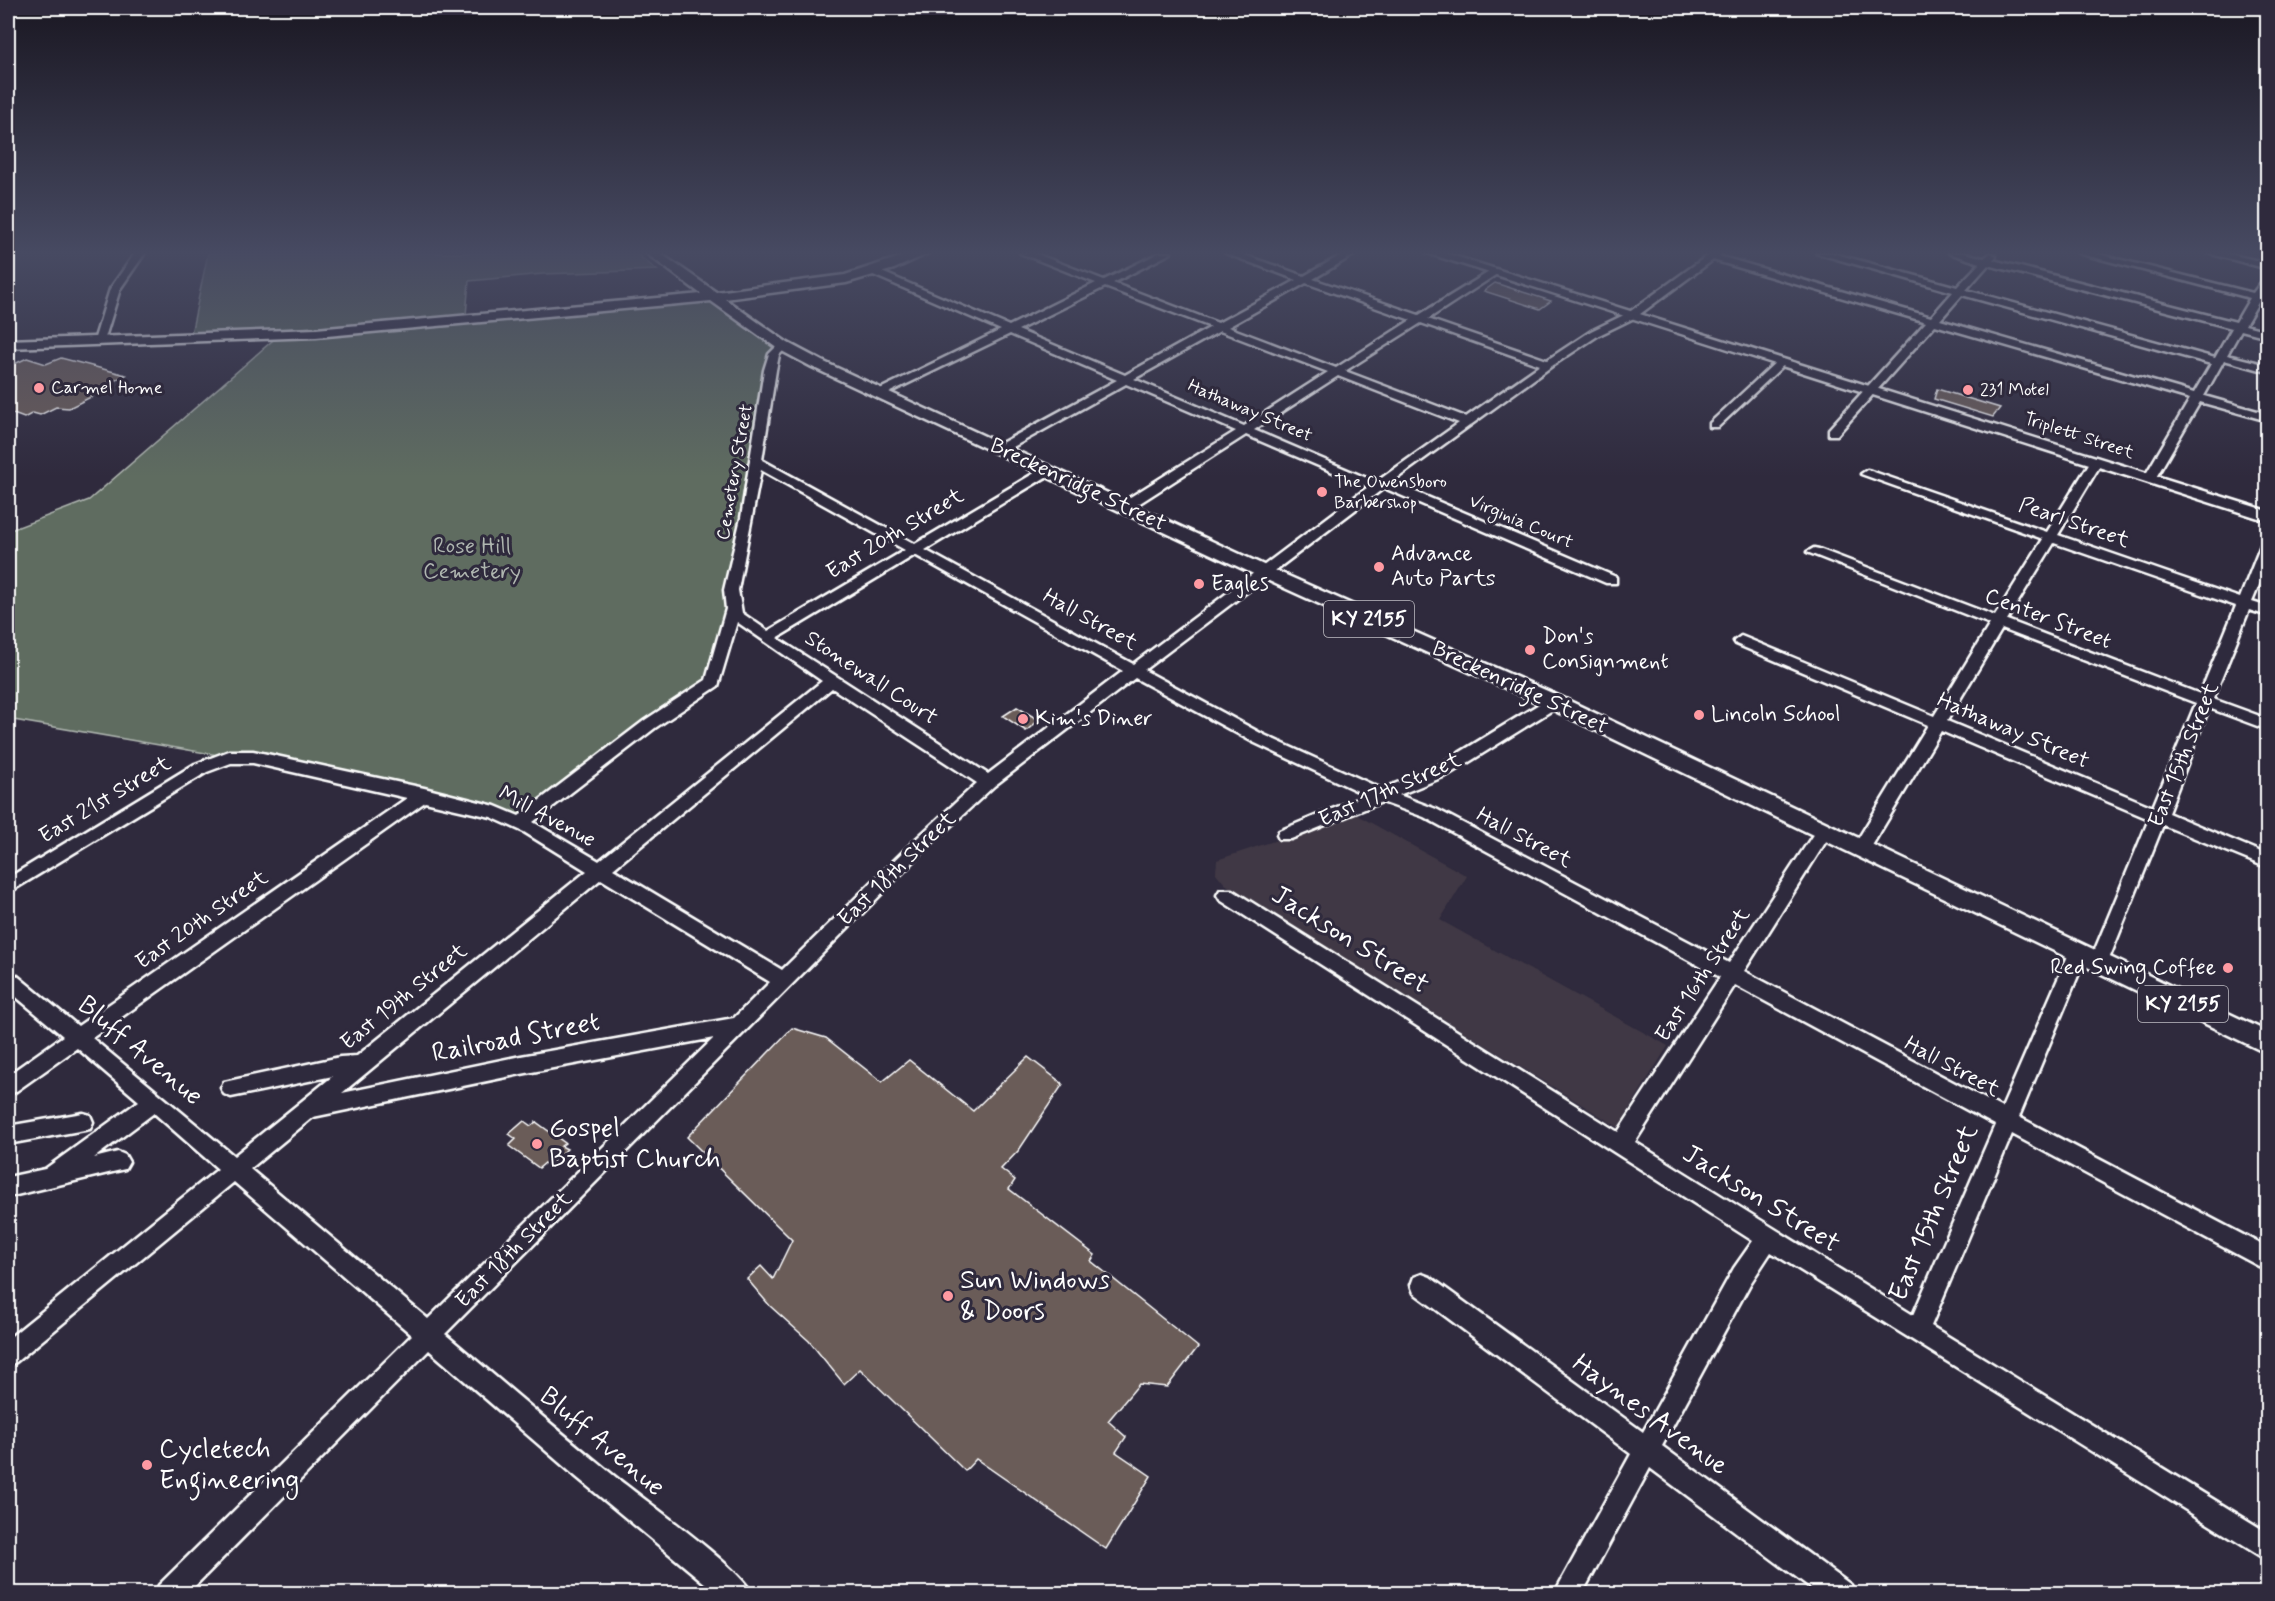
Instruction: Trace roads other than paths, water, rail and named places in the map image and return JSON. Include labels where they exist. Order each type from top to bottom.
[{"type":"main road","points":[[8,344],[316,333],[374,328]]},
{"type":"main road","name":"Breckenridge Street","points":[[756,328],[783,346],[880,393],[1264,572],[1554,702],[2268,1044]]},
{"type":"main road","name":"Triplett Street","points":[[1673,328],[2268,516]]},
{"type":"street","points":[[99,341],[103,328]]},
{"type":"street","name":"Hathaway Street","points":[[1005,328],[1381,485]]},
{"type":"street","points":[[880,393],[1015,328]]},
{"type":"street","points":[[1000,449],[1218,328]]},
{"type":"street","points":[[1221,328],[1468,422]]},
{"type":"street","points":[[1124,507],[1407,328]]},
{"type":"street","points":[[1446,328],[1548,364]]},
{"type":"street","name":"East 18th Street","points":[[168,1593],[783,980],[988,782],[1133,670],[1381,485],[1548,364],[1606,328]]},
{"type":"street","points":[[1833,432],[1928,328]]},
{"type":"street","points":[[1957,328],[2268,418]]},
{"type":"street","points":[[2100,328],[2218,359],[2268,369]]},
{"type":"street","points":[[2149,479],[2235,328]]},
{"type":"street","points":[[2243,328],[2268,334]]},
{"type":"street","name":"Cemetery Street","points":[[520,824],[650,724],[713,683],[733,609],[731,590],[774,354],[783,346]]},
{"type":"street","points":[[1714,425],[1782,362]]},
{"type":"street","name":"Hall Street","points":[[756,462],[1317,769],[1382,797],[1430,813],[2268,1260]]},
{"type":"street","points":[[1861,849],[2096,462]]},
{"type":"street","name":"East 20th Street","points":[[767,638],[1047,471]]},
{"type":"street","name":"Pearl Street","points":[[1867,474],[2268,612]]},
{"type":"street","name":"Virginia Court","points":[[1381,485],[1611,580]]},
{"type":"street","name":"East 15th Street","points":[[1918,1329],[2006,1121],[2159,817],[2268,545]]},
{"type":"street","name":"Center Street","points":[[1814,552],[2268,725]]},
{"type":"street","name":"Stonewall Court","points":[[733,609],[736,615],[767,638],[988,782]]},
{"type":"street","name":"Hathaway Street","points":[[1741,640],[2268,862]]},
{"type":"street","name":"East 19th Street","points":[[8,1354],[358,1065],[832,680]]},
{"type":"street","name":"East 17th Street","points":[[1285,835],[1442,771],[1554,702]]},
{"type":"street","name":"Mill Avenue","points":[[229,757],[253,757],[476,806],[520,824],[783,980]]},
{"type":"street","name":"East 21st Street","points":[[8,886],[201,768],[229,757]]},
{"type":"street","name":"East 20th Street","points":[[8,1086],[424,794]]},
{"type":"street","name":"East 16th Street","points":[[1622,1144],[1824,831]]},
{"type":"street","name":"Jackson Street","points":[[1226,895],[1768,1238],[2268,1548]]},
{"type":"street","name":"Bluff Avenue","points":[[8,979],[152,1102],[235,1168],[734,1592]]},
{"type":"street","name":"Railroad Street","points":[[305,1110],[521,1065],[739,1025]]},
{"type":"street","points":[[231,1088],[340,1066],[358,1065]]},
{"type":"street","points":[[51,1177],[152,1102]]},
{"type":"street","points":[[8,1135],[83,1122]]},
{"type":"street","points":[[8,1187],[118,1162]]},
{"type":"street","points":[[1567,1593],[1742,1276],[1768,1238]]},
{"type":"street","name":"Haynes Avenue","points":[[1422,1285],[1842,1593]]},
{"type":"place","name":"Carmel Home","points":[[39,388]]},
{"type":"place","name":"231 Motel","points":[[1968,390]]},
{"type":"place","name":"The Owensboro Barbershop","points":[[1322,492]]},
{"type":"place","name":"Advance Auto Parts","points":[[1379,567]]},
{"type":"place","name":"Eagles","points":[[1199,584]]},
{"type":"place","name":"Don's Consignment","points":[[1530,650]]},
{"type":"place","name":"Lincoln School","points":[[1699,715]]},
{"type":"place","name":"Kim's Diner","points":[[1023,719]]},
{"type":"place","name":"Red Swing Coffee","points":[[2228,968]]},
{"type":"place","name":"Gospel Baptist Church","points":[[537,1144]]},
{"type":"place","name":"Sun Windows & Doors","points":[[948,1296]]},
{"type":"place","name":"Cycletech Engineering","points":[[147,1465]]},
{"type":"park label","name":"Rose Hill Cemetery","points":[[472,560]]}]
